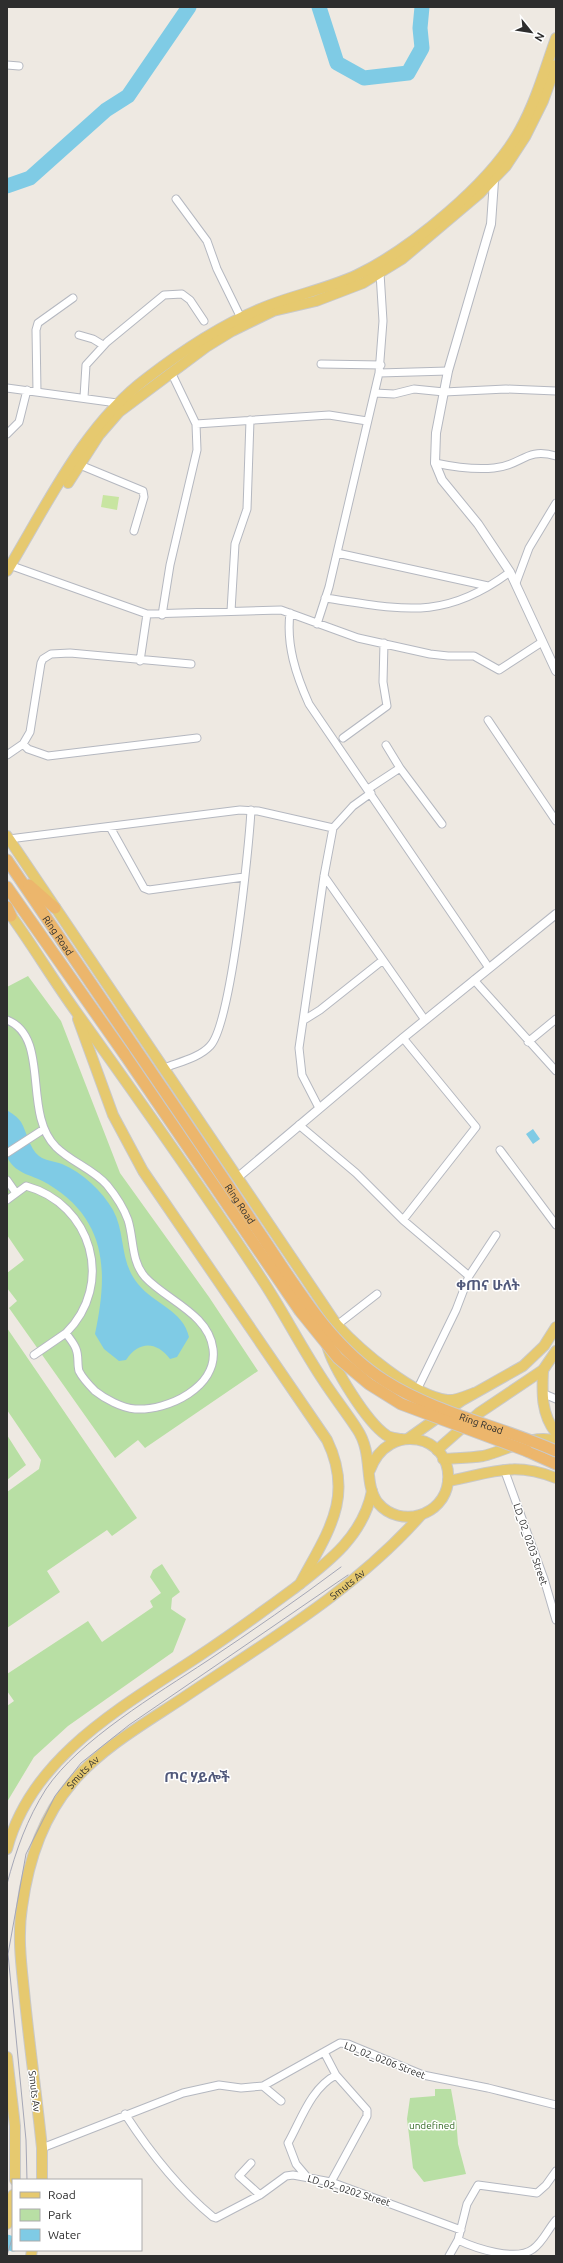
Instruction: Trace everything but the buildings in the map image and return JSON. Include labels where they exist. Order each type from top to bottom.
[{"type":"highway","name":"Ring Road","points":[[7,860],[304,1297],[335,1338],[366,1368],[402,1392],[432,1405],[556,1451]]},
{"type":"highway","points":[[17,874],[55,908]]},
{"type":"highway","name":"Ring Road","points":[[7,887],[125,1055],[300,1311],[338,1358],[369,1384],[401,1404],[556,1464]]},
{"type":"main road","points":[[492,177],[519,132],[530,109],[556,38]]},
{"type":"main road","points":[[7,579],[11,569],[93,430],[117,403],[158,370],[217,331],[241,318],[270,305],[376,270],[408,254],[492,177],[525,138],[541,107],[556,65]]},
{"type":"main road","points":[[11,569],[99,435],[119,412],[206,346],[257,317],[273,311],[299,306],[344,292],[376,270]]},
{"type":"main road","points":[[8,838],[336,1325],[388,1372],[418,1388],[440,1399],[449,1400],[474,1394]]},
{"type":"main road","points":[[7,1849],[23,1811],[39,1783],[73,1746],[106,1719],[201,1654],[319,1569],[349,1540],[368,1510],[372,1491],[368,1451],[358,1430],[323,1380],[263,1280],[188,1169],[76,1012],[8,911]]},
{"type":"main road","points":[[76,1012],[113,1115],[143,1171],[327,1440],[334,1454],[338,1470],[336,1510],[328,1533],[300,1584]]},
{"type":"main road","points":[[318,1299],[323,1331],[331,1359],[342,1379],[386,1436],[429,1444],[440,1454],[447,1469],[448,1481],[445,1492],[439,1502],[431,1510],[421,1515],[409,1517],[397,1515],[386,1510],[377,1502],[372,1491]]},
{"type":"main road","points":[[370,1470],[374,1459],[381,1450],[390,1443],[405,1439],[474,1394],[523,1366],[544,1346],[556,1327]]},
{"type":"main road","points":[[440,1454],[479,1414],[543,1370],[556,1351]]},
{"type":"main road","points":[[543,1370],[542,1393],[547,1419],[556,1433]]},
{"type":"main road","points":[[440,1454],[484,1456],[522,1443],[543,1440],[556,1441]]},
{"type":"main road","points":[[448,1481],[504,1469],[519,1468],[541,1472],[556,1478]]},
{"type":"main road","name":"Smuts Av","points":[[42,2179],[42,2148],[20,1948],[21,1908],[27,1876],[42,1832],[54,1808],[73,1781],[128,1734],[260,1646],[361,1575],[400,1539],[421,1515]]},
{"type":"main road","points":[[7,2057],[15,2126],[15,2179]]},
{"type":"main road","points":[[7,2223],[12,2200]]},
{"type":"street","points":[[7,65],[19,66]]},
{"type":"street","points":[[492,177],[490,224],[448,371],[436,433],[435,463],[442,480],[478,524],[510,572],[556,671]]},
{"type":"street","points":[[176,199],[207,241],[217,269],[241,318]]},
{"type":"street","points":[[317,624],[337,553],[381,365],[383,321],[376,270]]},
{"type":"street","points":[[84,397],[86,365],[103,345],[164,296],[182,294],[190,300],[204,321]]},
{"type":"street","points":[[37,392],[36,330],[38,323],[73,298]]},
{"type":"street","points":[[79,335],[93,339],[103,345]]},
{"type":"street","points":[[321,364],[381,365]]},
{"type":"street","points":[[379,373],[448,371]]},
{"type":"street","points":[[162,615],[170,565],[197,450],[196,424],[170,372]]},
{"type":"street","points":[[7,388],[84,397],[117,403]]},
{"type":"street","points":[[375,393],[394,394],[414,389],[444,392],[506,389],[556,390]]},
{"type":"street","points":[[7,434],[19,422],[27,390]]},
{"type":"street","points":[[196,424],[329,415],[367,421]]},
{"type":"street","points":[[231,611],[235,544],[247,509],[250,420]]},
{"type":"street","points":[[435,463],[494,468],[508,465],[537,452],[556,456]]},
{"type":"street","points":[[80,465],[143,491],[144,497],[134,532]]},
{"type":"street","points":[[516,583],[529,548],[556,503]]},
{"type":"street","points":[[337,553],[488,586]]},
{"type":"street","points":[[11,569],[147,614],[162,615],[281,610],[352,636],[384,644],[448,656],[474,656],[499,670],[542,642]]},
{"type":"street","points":[[324,598],[395,609],[433,607],[467,598],[510,572]]},
{"type":"street","points":[[290,613],[290,646],[303,690],[309,704],[489,968]]},
{"type":"street","points":[[140,661],[147,614]]},
{"type":"street","points":[[343,738],[387,706],[383,682],[384,644]]},
{"type":"street","points":[[7,755],[23,744],[30,732],[43,659],[51,654],[70,653],[140,661],[191,664]]},
{"type":"street","points":[[488,720],[556,821]]},
{"type":"street","points":[[23,744],[28,749],[48,756],[196,738]]},
{"type":"street","points":[[386,746],[400,768],[442,824]]},
{"type":"street","points":[[319,1108],[302,1075],[299,1048],[324,876],[333,828],[369,791],[400,768]]},
{"type":"street","points":[[8,838],[110,828],[240,810],[251,810],[333,828]]},
{"type":"street","points":[[164,1068],[202,1053],[211,1046],[217,1036],[224,1018],[244,877],[251,810]]},
{"type":"street","points":[[110,828],[144,888],[149,890],[244,877]]},
{"type":"street","points":[[324,876],[425,1020]]},
{"type":"street","points":[[237,1178],[403,1038],[556,914]]},
{"type":"street","points":[[304,1020],[320,1010],[383,960]]},
{"type":"street","points":[[474,980],[528,1042],[556,1071]]},
{"type":"street","points":[[528,1042],[556,1019]]},
{"type":"street","points":[[7,1020],[14,1023],[28,1039],[33,1054],[37,1108],[44,1129],[55,1146],[105,1183],[120,1202],[128,1221],[135,1260],[145,1276],[206,1328],[213,1348],[212,1366],[192,1392],[168,1405],[135,1409],[110,1400],[94,1390],[79,1371],[76,1348],[66,1333]]},
{"type":"street","points":[[403,1038],[476,1127],[403,1220]]},
{"type":"street","points":[[299,1125],[356,1173],[403,1220],[469,1276]]},
{"type":"street","points":[[7,1153],[44,1129]]},
{"type":"street","points":[[500,1150],[556,1225]]},
{"type":"street","points":[[7,1180],[16,1193]]},
{"type":"street","points":[[7,1200],[26,1186],[41,1190],[70,1211],[82,1228],[90,1246],[92,1263],[91,1283],[86,1304],[77,1322],[66,1333],[34,1355]]},
{"type":"street","points":[[418,1388],[456,1310],[469,1276],[496,1235]]},
{"type":"street","points":[[336,1325],[377,1294]]},
{"type":"street","points":[[542,1393],[556,1399]]},
{"type":"street","name":"LD_02_0203 Street","points":[[504,1469],[544,1579],[556,1620]]},
{"type":"street","name":"LD_02_0206 Street","points":[[42,2148],[125,2114],[183,2093],[206,2087],[263,2086],[343,2042],[423,2075],[509,2093],[556,2105]]},
{"type":"street","points":[[324,2052],[336,2075],[367,2110],[367,2116],[331,2182]]},
{"type":"street","points":[[307,2176],[296,2164],[288,2143],[316,2091],[326,2080],[336,2075]]},
{"type":"street","points":[[263,2086],[281,2101]]},
{"type":"street","name":"LD_02_0202 Street","points":[[125,2114],[141,2138],[173,2176],[213,2217],[216,2218],[260,2195],[286,2176],[307,2176],[331,2182],[461,2230]]},
{"type":"street","points":[[251,2163],[239,2176],[260,2195]]},
{"type":"street","points":[[449,2256],[458,2240],[467,2204],[478,2185],[536,2193],[546,2185],[556,2171]]},
{"type":"street","points":[[458,2240],[501,2253],[515,2254],[532,2251],[556,2220]]},
{"type":"green space","points":[[103,495],[119,497],[117,510],[101,507]]},
{"type":"green space","points":[[28,976],[61,1021],[120,1173],[209,1297],[258,1371],[145,1448],[138,1440],[115,1458],[9,1308],[17,1301],[7,1288],[7,1273],[24,1260],[7,1235],[7,987]]},
{"type":"green space","points":[[7,1328],[137,1518],[112,1536],[107,1530],[47,1571],[60,1592],[7,1628],[7,1492],[39,1469],[41,1460],[7,1410]]},
{"type":"green space","points":[[7,1435],[26,1465],[7,1480]]},
{"type":"green space","points":[[162,1564],[180,1592],[172,1598],[171,1609],[186,1619],[173,1652],[68,1726],[34,1757],[7,1802],[7,1706],[14,1701],[7,1691],[7,1674],[88,1621],[102,1642],[153,1607],[150,1601],[161,1593],[150,1577],[153,1570]]},
{"type":"green space","name":"undefined","points":[[435,2089],[451,2089],[456,2117],[458,2144],[466,2174],[424,2182],[413,2168],[407,2119],[410,2098],[435,2096]]},
{"type":"water","points":[[7,1110],[21,1122],[30,1144],[39,1156],[62,1164],[77,1172],[98,1189],[109,1203],[120,1228],[125,1257],[132,1275],[145,1291],[181,1320],[186,1328],[189,1337],[177,1357],[170,1359],[159,1349],[153,1346],[148,1346],[136,1349],[126,1360],[119,1361],[104,1349],[95,1334],[102,1290],[102,1269],[99,1250],[93,1231],[82,1214],[68,1198],[43,1181],[21,1172],[8,1159],[6,1149]]},
{"type":"water","points":[[533,1129],[540,1139],[533,1144],[526,1134]]},
{"type":"waterway","points":[[7,186],[30,178],[106,110],[128,96],[189,7]]},
{"type":"waterway","points":[[319,7],[337,63],[364,78],[408,73],[422,48],[420,28],[422,7]]},
{"type":"waterway","points":[[7,2242],[12,2244]]},
{"type":"tram line","points":[[7,1884],[23,1835],[39,1800],[60,1771],[78,1753],[120,1719],[258,1627],[341,1567]]},
{"type":"tram line","points":[[27,2179],[26,2140],[8,1954],[26,1854],[55,1796],[81,1763],[129,1725],[348,1575]]},
{"type":"tram line","points":[[7,2255],[12,2239]]},
{"type":"district","name":"ቀጠና ሁለት","points":[[488,1285]]},
{"type":"district","name":"ጦር ሃይሎች","points":[[197,1777]]}]
